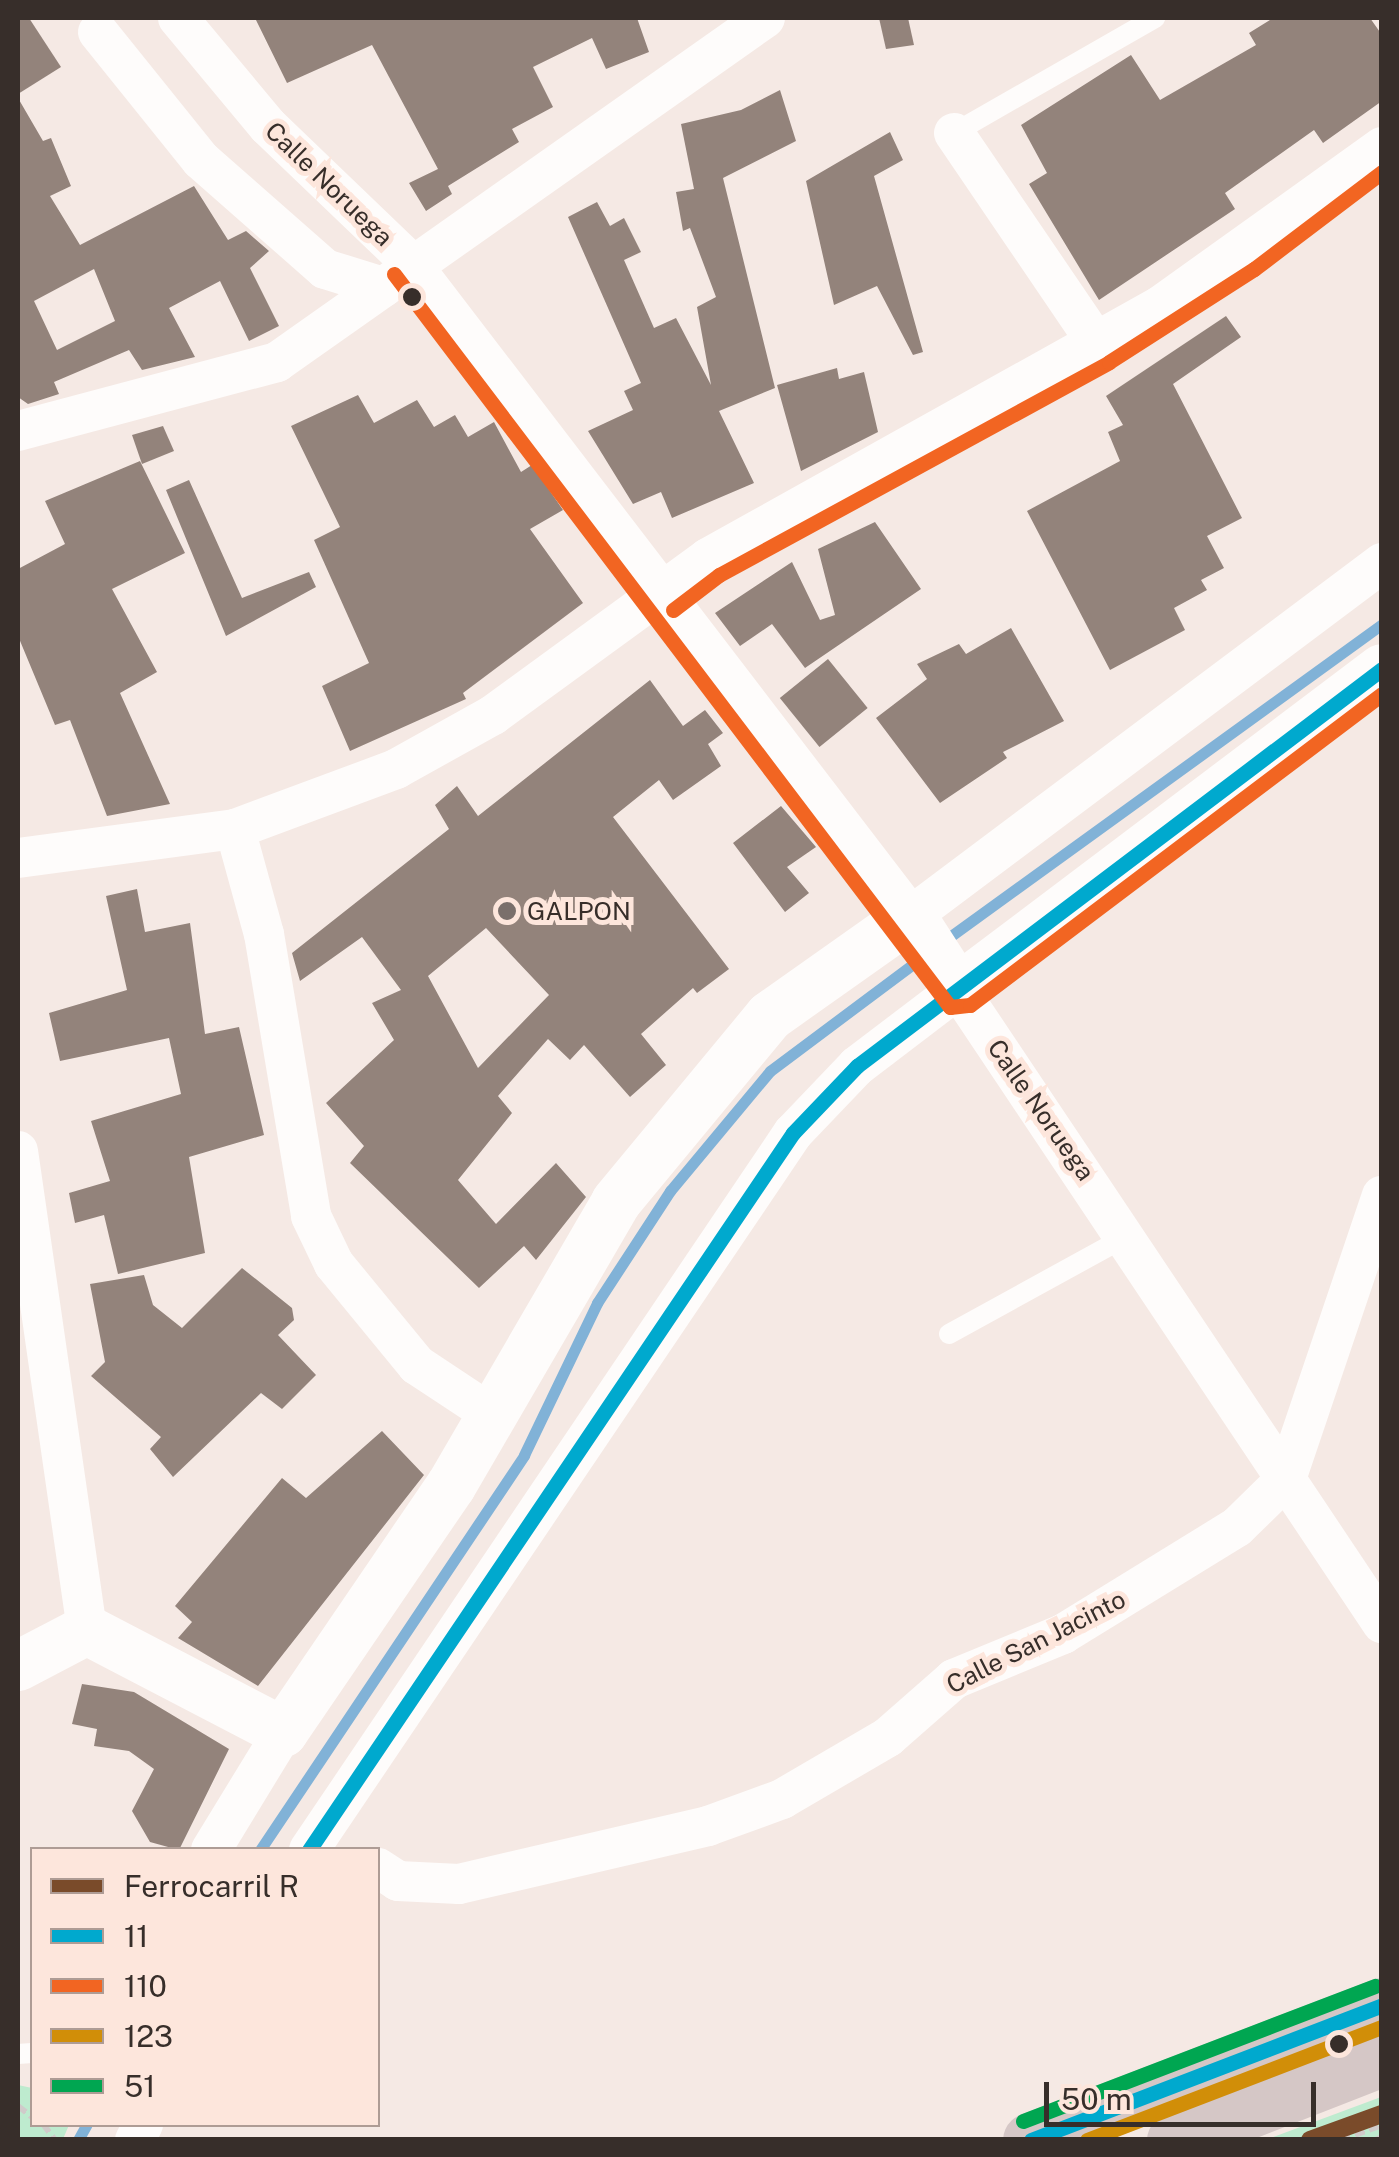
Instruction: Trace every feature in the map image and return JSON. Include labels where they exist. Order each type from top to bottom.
[{"type":"highway","points":[[1030,2140],[1382,2005]]},
{"type":"highway","points":[[1174,2140],[1382,2060]]},
{"type":"street","name":"Calle Noruega","points":[[178,18],[397,274],[661,594],[934,952],[1128,1236],[1382,1622]]},
{"type":"street","points":[[18,431],[277,362],[397,274],[667,94],[764,18]]},
{"type":"street","points":[[98,32],[148,104],[215,172],[325,269],[397,274]]},
{"type":"street","points":[[954,133],[1098,345]]},
{"type":"street","points":[[18,858],[235,829],[396,769],[493,715],[708,558],[1098,345],[1243,252],[1382,148]]},
{"type":"street","points":[[326,1844],[793,1134],[857,1066],[934,952],[1382,562]]},
{"type":"street","points":[[213,1847],[283,1732],[451,1486],[488,1412],[616,1202],[704,1086],[820,974],[934,952],[1382,669]]},
{"type":"street","points":[[235,829],[264,934],[311,1216],[334,1264],[418,1365],[488,1412]]},
{"type":"street","points":[[18,1151],[87,1630]]},
{"type":"street","name":"Calle San Jacinto","points":[[380,1869],[398,1880],[459,1884],[708,1826],[782,1799],[888,1738],[954,1679],[1063,1634],[1236,1527],[1286,1478],[1382,1196]]},
{"type":"street","points":[[87,1630],[283,1732]]},
{"type":"street","points":[[18,1666],[87,1630]]},
{"type":"lane","points":[[954,133],[1155,18]]},
{"type":"lane","points":[[949,1334],[1128,1236]]},
{"type":"path","points":[[1340,2140],[1382,2125]]},
{"type":"green space","points":[[18,2085],[30,2088],[30,2127],[68,2127],[63,2139],[18,2139]]},
{"type":"green space","points":[[1381,2097],[1381,2139],[1268,2139]]},
{"type":"building","points":[[18,18],[29,18],[61,67],[18,94]]},
{"type":"building","points":[[255,18],[637,18],[649,52],[606,69],[592,38],[533,67],[553,107],[512,129],[519,142],[448,186],[452,194],[426,211],[409,183],[438,169],[372,45],[287,83]]},
{"type":"building","points":[[879,18],[908,18],[914,45],[886,49]]},
{"type":"building","points":[[1273,18],[1370,18],[1382,35],[1382,101],[1323,143],[1314,130],[1225,193],[1235,209],[1099,300],[1029,184],[1047,173],[1021,125],[1131,55],[1160,100],[1256,45],[1249,33]]},
{"type":"building","points":[[780,90],[796,141],[723,178],[775,388],[719,411],[754,483],[672,518],[661,492],[633,504],[588,431],[633,410],[624,391],[641,383],[568,217],[597,202],[610,226],[624,218],[641,252],[624,260],[654,328],[676,318],[711,385],[697,307],[716,297],[690,228],[683,231],[676,192],[694,189],[681,124],[741,110]]},
{"type":"building","points":[[18,98],[43,141],[51,138],[71,186],[50,196],[80,245],[194,186],[228,240],[246,231],[269,251],[250,268],[279,326],[249,341],[220,281],[169,308],[195,357],[142,370],[129,350],[54,382],[59,394],[28,404],[18,397]],"holes":[[[94,269],[115,321],[57,350],[34,301]]]},
{"type":"building","points":[[890,132],[903,160],[874,176],[923,352],[913,355],[877,286],[834,305],[806,181]]},
{"type":"building","points":[[1226,316],[1241,337],[1173,384],[1242,518],[1207,536],[1224,568],[1201,580],[1207,590],[1174,608],[1185,630],[1110,670],[1027,511],[1120,461],[1108,432],[1123,425],[1106,396]]},
{"type":"building","points":[[837,368],[839,379],[864,372],[878,432],[801,471],[777,385]]},
{"type":"building","points":[[358,395],[374,423],[417,400],[434,427],[455,415],[468,437],[494,422],[521,472],[532,465],[563,510],[530,529],[583,603],[463,693],[466,699],[350,751],[322,686],[369,663],[314,540],[340,527],[291,426]]},
{"type":"building","points":[[163,426],[174,451],[142,464],[132,435]]},
{"type":"building","points":[[140,461],[185,553],[112,589],[157,672],[120,693],[170,804],[107,816],[70,720],[55,725],[18,636],[18,569],[65,544],[45,501]]},
{"type":"building","points":[[189,480],[242,598],[309,572],[316,587],[226,636],[166,490]]},
{"type":"building","points":[[875,522],[921,589],[805,668],[772,624],[740,646],[715,613],[792,562],[820,620],[835,615],[818,549]]},
{"type":"building","points":[[1011,628],[1064,721],[1003,752],[1007,758],[940,803],[876,718],[927,679],[917,664],[959,644],[966,654]]},
{"type":"building","points":[[828,659],[868,708],[819,747],[780,698]]},
{"type":"building","points":[[650,680],[683,726],[705,710],[723,733],[708,744],[721,766],[673,800],[659,780],[613,817],[729,969],[697,993],[693,988],[641,1034],[666,1065],[630,1097],[584,1045],[570,1060],[548,1039],[498,1096],[512,1113],[458,1180],[496,1224],[556,1163],[586,1197],[536,1260],[524,1246],[479,1288],[350,1163],[364,1146],[326,1103],[394,1040],[372,1003],[401,990],[362,937],[300,981],[292,953],[449,829],[435,805],[457,786],[478,816]],"holes":[[[486,928],[549,995],[478,1068],[428,976]]]},
{"type":"building","points":[[781,806],[816,847],[787,867],[809,893],[785,912],[733,843]]},
{"type":"building","points":[[137,889],[145,932],[190,923],[205,1034],[239,1027],[264,1135],[189,1157],[205,1253],[118,1274],[104,1215],[75,1223],[69,1193],[110,1181],[91,1121],[181,1094],[169,1038],[60,1061],[49,1013],[127,990],[106,896]]},
{"type":"building","points":[[242,1268],[292,1308],[294,1320],[278,1335],[316,1375],[282,1409],[261,1393],[173,1477],[150,1449],[161,1437],[91,1376],[105,1362],[90,1284],[144,1275],[153,1305],[182,1328]]},
{"type":"building","points":[[382,1431],[424,1475],[258,1686],[178,1638],[192,1622],[175,1606],[282,1478],[306,1498]]},
{"type":"building","points":[[82,1684],[134,1692],[229,1749],[180,1847],[150,1842],[132,1811],[154,1769],[129,1751],[94,1746],[97,1729],[72,1724]]},
{"type":"waterway","points":[[944,941],[1382,624]]},
{"type":"waterway","points":[[262,1847],[524,1455],[597,1303],[670,1191],[770,1071],[925,955]]},
{"type":"waterway","points":[[78,2140],[85,2127]]},
{"type":"rail line","name":"R","points":[[1310,2140],[1382,2114]]},
{"type":"transit line","name":"110","points":[[673,610],[719,575],[1109,362],[1254,269],[1382,172]]},
{"type":"transit line","name":"110","points":[[394,274],[950,1007],[970,1005],[1382,694]]},
{"type":"transit line","name":"11","points":[[311,1847],[793,1133],[857,1066],[1382,669]]},
{"type":"transit line","name":"51","points":[[1023,2121],[1375,1986]]},
{"type":"transit line","name":"11","points":[[1031,2140],[1382,2005]]},
{"type":"transit line","name":"123","points":[[1087,2140],[1382,2027]]},
{"type":"place","name":"GALPON","points":[[507,911]]}]
